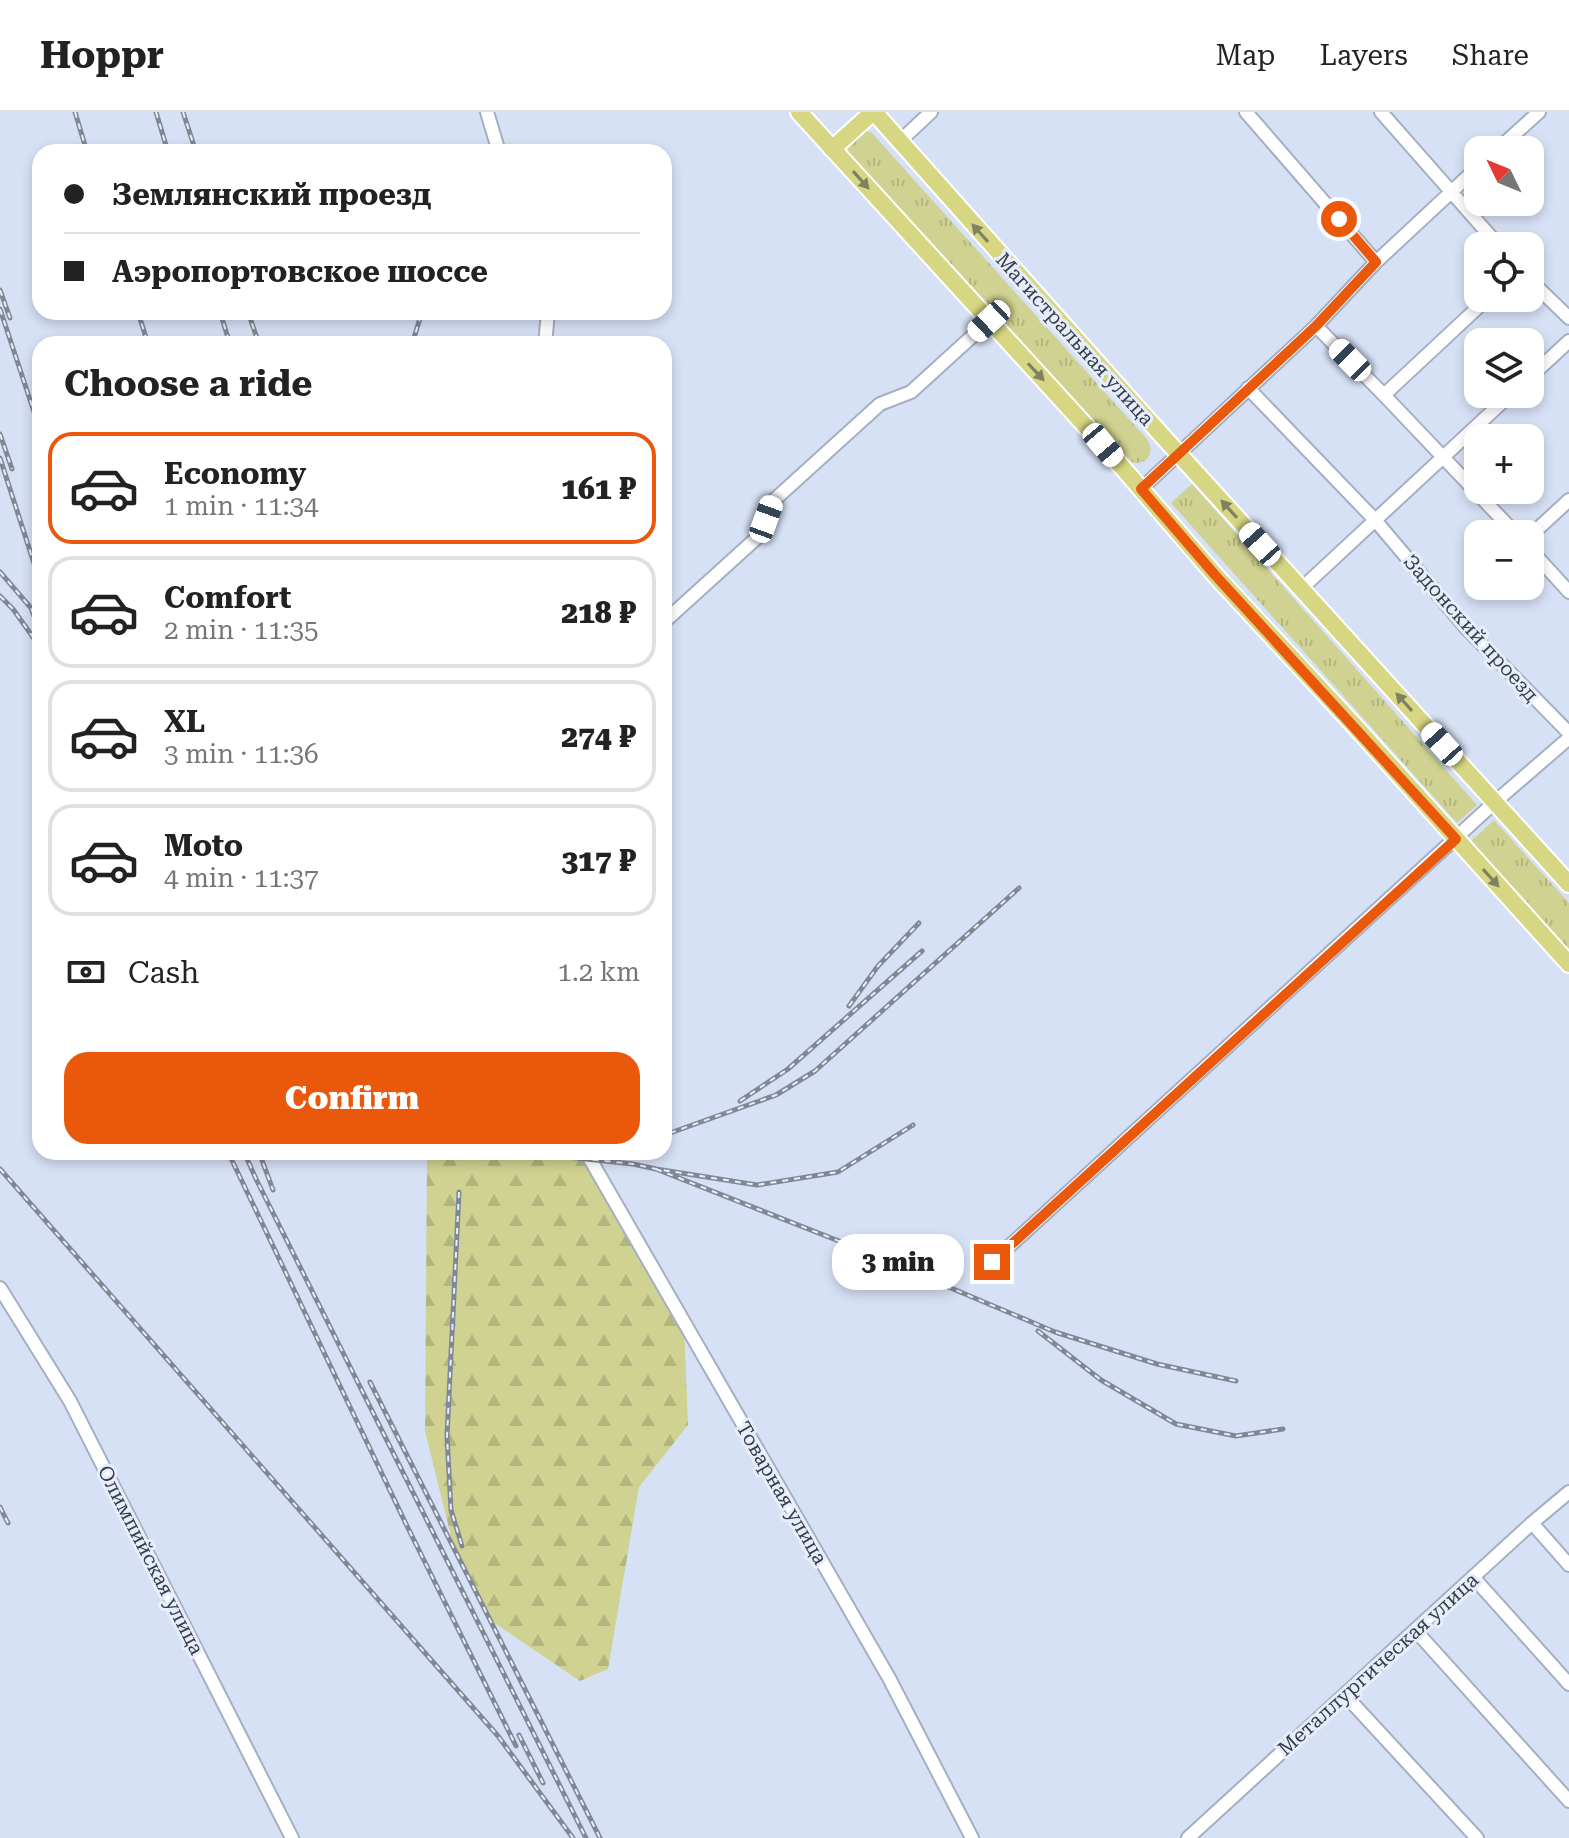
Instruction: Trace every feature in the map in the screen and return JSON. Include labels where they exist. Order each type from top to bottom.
[{"type":"main road","points":[[799,112],[1569,964]]},
{"type":"main road","points":[[832,149],[874,112]]},
{"type":"main road","name":"Магистральная улица","points":[[874,112],[1569,884]]},
{"type":"street","points":[[487,112],[497,144]]},
{"type":"street","points":[[899,142],[931,112]]},
{"type":"street","points":[[1246,112],[1376,262]]},
{"type":"street","points":[[1381,112],[1487,232]]},
{"type":"street","points":[[1512,136],[1539,112]]},
{"type":"street","points":[[1141,489],[1316,326],[1376,262],[1464,180]]},
{"type":"street","points":[[1544,294],[1569,318]]},
{"type":"street","points":[[1384,395],[1473,312]]},
{"type":"street","points":[[672,615],[760,535],[772,502],[880,404],[911,392],[989,321]]},
{"type":"street","points":[[1316,326],[1503,520]]},
{"type":"street","points":[[1544,364],[1569,341]]},
{"type":"street","name":"Задонский проезд","points":[[1248,388],[1375,520],[1467,629],[1569,735]]},
{"type":"street","points":[[1301,589],[1496,408]]},
{"type":"street","points":[[1544,523],[1569,500]]},
{"type":"street","points":[[1544,564],[1569,592]]},
{"type":"street","points":[[992,1262],[1569,735]]},
{"type":"street","name":"Товарная улица","points":[[591,1160],[889,1678],[972,1838]]},
{"type":"street","name":"Олимпийская улица","points":[[0,1288],[70,1401],[292,1838]]},
{"type":"street","name":"Металлургическая улица","points":[[1188,1838],[1569,1492]]},
{"type":"street","points":[[1532,1523],[1569,1565]]},
{"type":"street","points":[[1473,1577],[1569,1684]]},
{"type":"street","points":[[1415,1630],[1569,1801]]},
{"type":"street","points":[[1345,1695],[1477,1838]]},
{"type":"green space","points":[[864,130],[872,133],[1146,438],[1151,451],[1146,460],[1134,463],[1121,456],[850,155],[846,146]]},
{"type":"green space","points":[[1192,484],[1477,805],[1457,823],[1171,503]]},
{"type":"green space","points":[[1494,820],[1569,903],[1569,952],[1470,842]]},
{"type":"green space","points":[[427,1160],[591,1160],[684,1323],[688,1425],[639,1487],[608,1669],[580,1681],[490,1620],[455,1552],[425,1431]]},
{"type":"railway","points":[[75,112],[85,144]]},
{"type":"railway","points":[[156,112],[166,144]]},
{"type":"railway","points":[[183,112],[193,144]]},
{"type":"railway","points":[[0,290],[10,318]]},
{"type":"railway","points":[[0,309],[32,406]]},
{"type":"railway","points":[[140,320],[146,336]]},
{"type":"railway","points":[[222,320],[228,336]]},
{"type":"railway","points":[[251,320],[256,336]]},
{"type":"railway","points":[[414,336],[420,320]]},
{"type":"railway","points":[[0,434],[12,469]]},
{"type":"railway","points":[[0,458],[32,557]]},
{"type":"railway","points":[[0,572],[32,611]]},
{"type":"railway","points":[[0,596],[32,636]]},
{"type":"railway","points":[[672,1132],[776,1095],[815,1071],[1019,888]]},
{"type":"railway","points":[[849,1006],[878,966],[919,923]]},
{"type":"railway","points":[[740,1101],[788,1069],[922,951]]},
{"type":"railway","points":[[596,1160],[757,1185],[838,1172],[913,1125]]},
{"type":"railway","points":[[232,1160],[516,1746]]},
{"type":"railway","points":[[248,1160],[586,1838]]},
{"type":"railway","points":[[262,1160],[273,1190]]},
{"type":"railway","points":[[0,1169],[498,1736],[573,1838]]},
{"type":"railway","points":[[656,1169],[854,1247],[1055,1332],[1157,1364],[1236,1381]]},
{"type":"railway","points":[[459,1192],[447,1436],[451,1510],[462,1546]]},
{"type":"railway","points":[[1038,1331],[1101,1380],[1176,1424],[1236,1436],[1283,1429]]},
{"type":"railway","points":[[370,1382],[600,1838]]},
{"type":"railway","points":[[0,1507],[8,1523]]},
{"type":"railway","points":[[519,1735],[543,1783]]},
{"type":"route","points":[[992,1262],[1456,839],[1215,575],[1141,489],[1316,326],[1376,262],[1339,219]]}]
